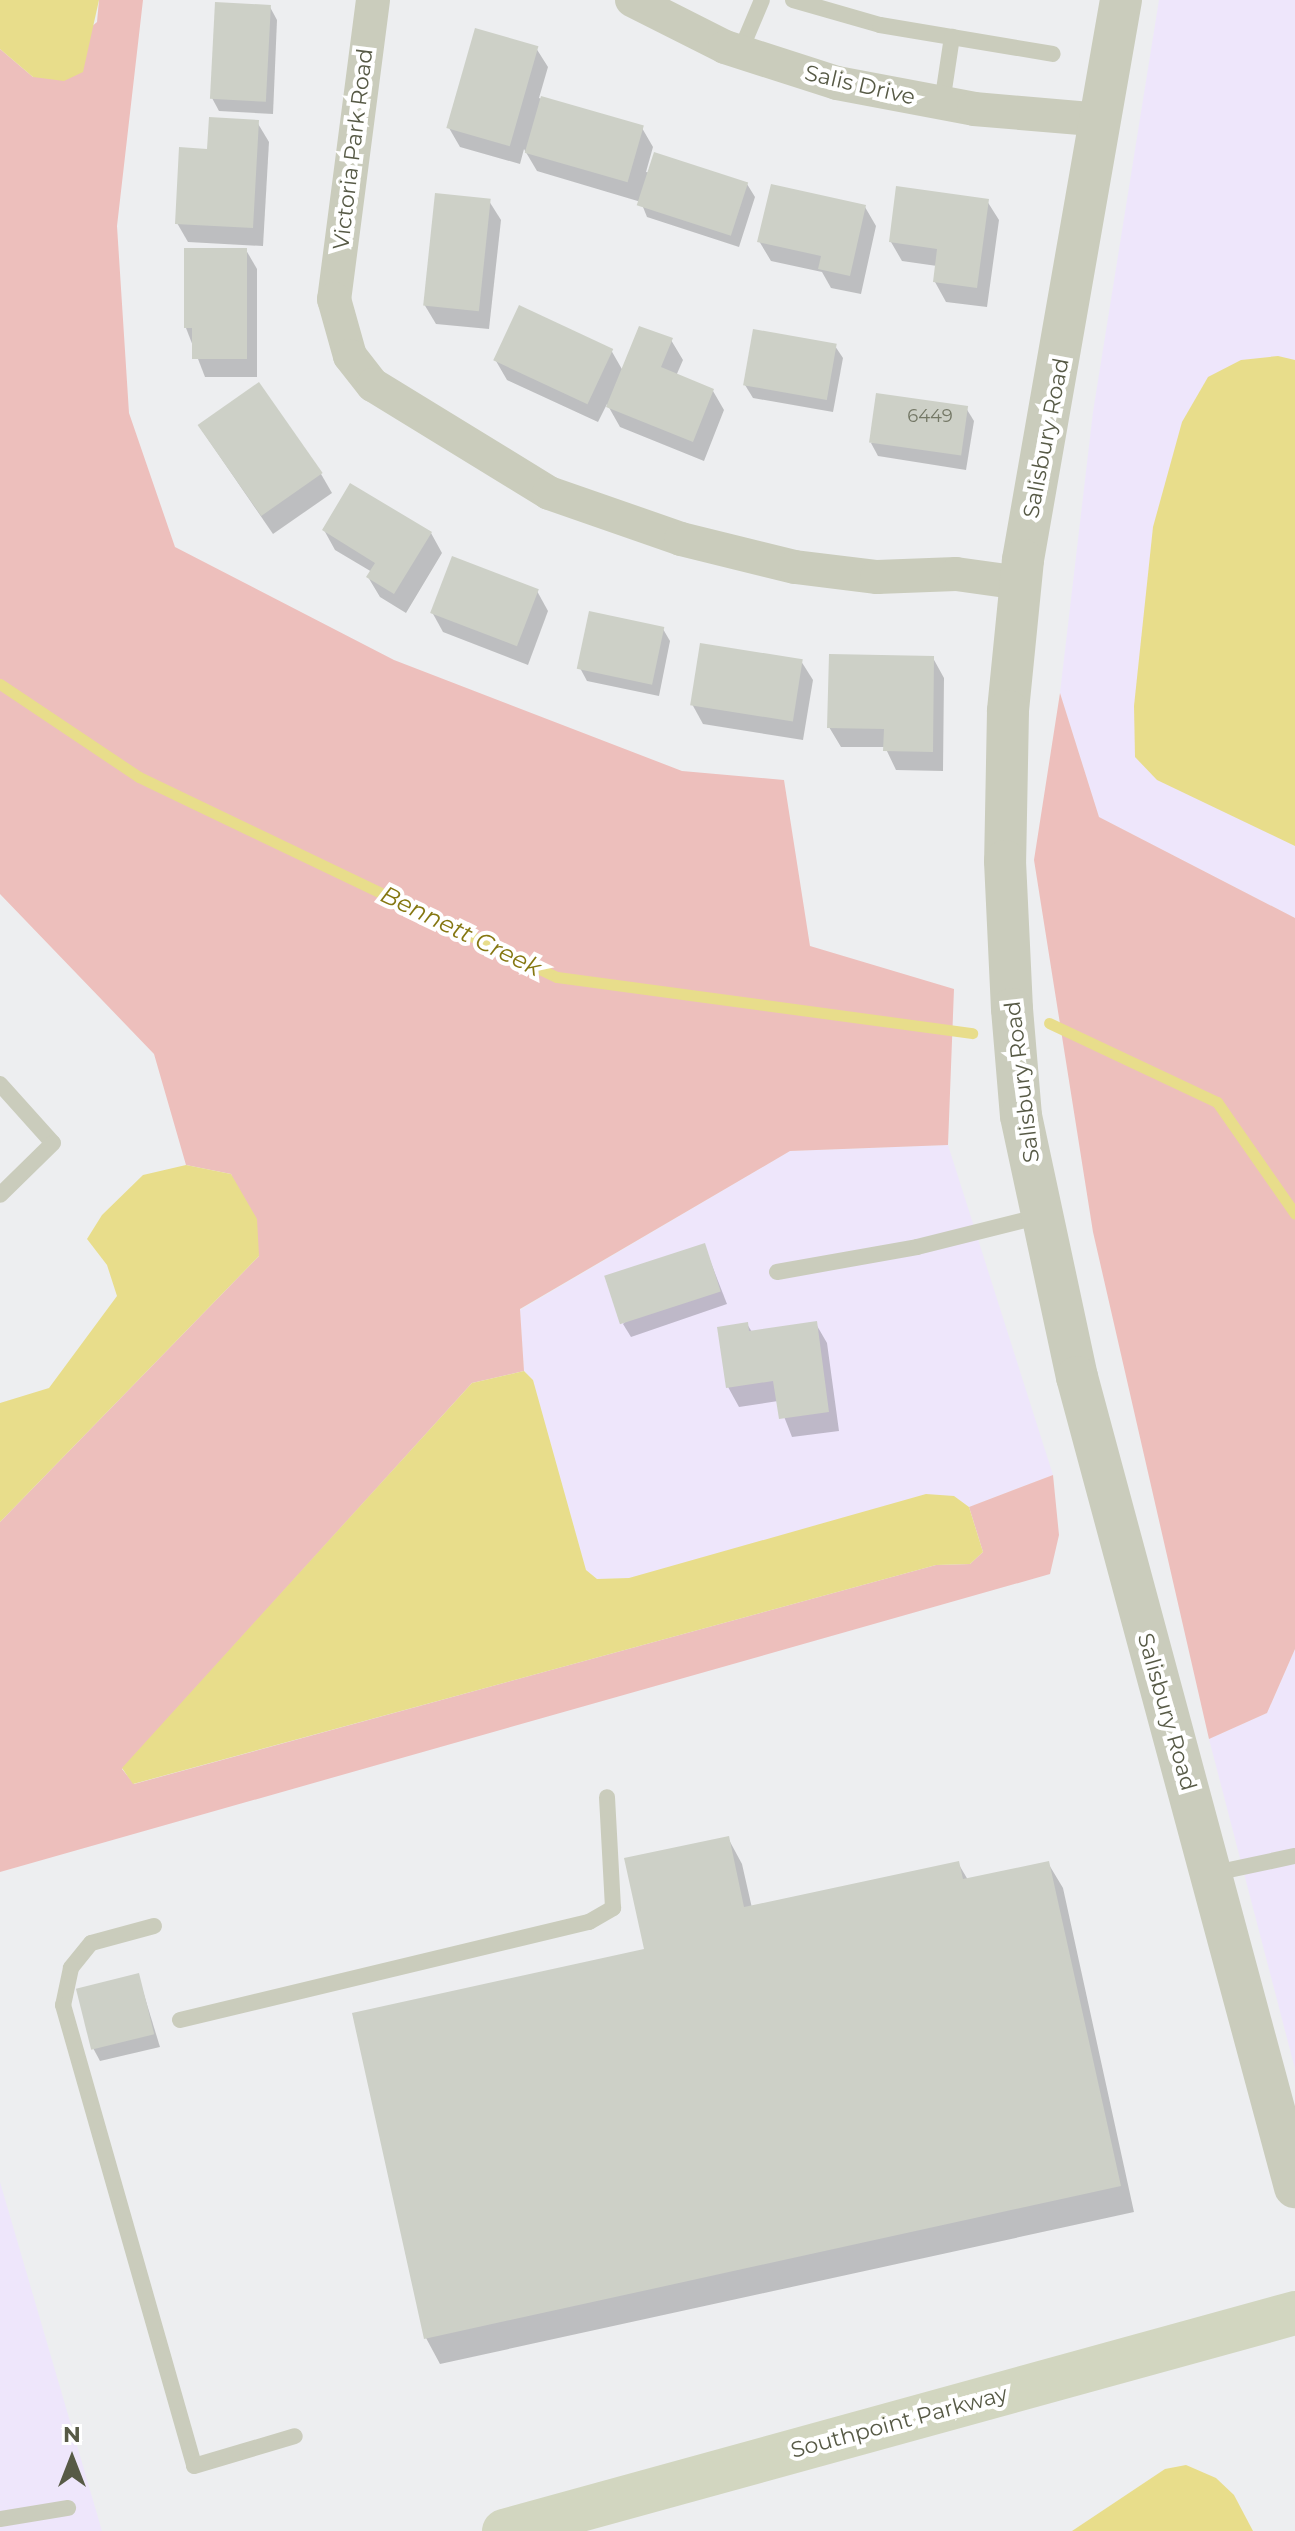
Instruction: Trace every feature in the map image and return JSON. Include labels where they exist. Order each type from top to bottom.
[{"type":"main road","name":"Southpoint Parkway","points":[[504,2531],[1295,2313]]},
{"type":"street","name":"Victoria Park Road","points":[[373,0],[334,299],[350,356],[373,385],[549,493],[681,539],[795,567],[877,577],[956,574],[1021,583]]},
{"type":"street","name":"Salis Drive","points":[[632,0],[740,52],[837,83],[942,103],[1102,120]]},
{"type":"street","name":"Salisbury Road","points":[[1121,0],[1021,583],[1008,711],[1005,861],[1021,1116],[1080,1392],[1295,2187]]},
{"type":"lane","points":[[740,52],[762,0]]},
{"type":"lane","points":[[793,0],[880,25],[1053,54]]},
{"type":"lane","points":[[942,103],[952,37]]},
{"type":"lane","points":[[0,1084],[53,1143],[0,1195]]},
{"type":"lane","points":[[777,1272],[917,1247],[1041,1216]]},
{"type":"lane","points":[[180,2020],[589,1922],[613,1908],[607,1797]]},
{"type":"lane","points":[[1209,1874],[1295,1856]]},
{"type":"lane","points":[[154,1926],[91,1943],[71,1968],[63,2005],[194,2466],[295,2436]]},
{"type":"lane","points":[[0,2519],[68,2508]]},
{"type":"shaded area","points":[[0,0],[99,0],[83,72],[64,81],[33,77],[0,49]]},
{"type":"shaded area","points":[[99,0],[143,0],[117,226],[129,413],[175,547],[394,660],[682,771],[784,780],[810,946],[954,989],[948,1145],[790,1151],[520,1309],[524,1371],[472,1383],[122,1769],[134,1784],[936,1565],[970,1564],[983,1552],[969,1507],[1053,1475],[1059,1535],[1050,1574],[0,1872],[0,1522],[259,1256],[231,1174],[186,1165],[154,1054],[0,894],[0,49],[33,77],[97,22]]},
{"type":"shaded area","points":[[1159,0],[1295,0],[1295,918],[1099,817],[1060,693],[1093,412]]},
{"type":"shaded area","points":[[1278,356],[1295,360],[1295,846],[1157,780],[1135,757],[1134,706],[1153,527],[1182,422],[1208,377],[1241,360]]},
{"type":"shaded area","points":[[1060,693],[1099,817],[1295,918],[1295,1649],[1267,1713],[1209,1739],[1093,1232],[1034,860]]},
{"type":"shaded area","points":[[948,1145],[1053,1475],[969,1507],[954,1496],[629,1578],[598,1579],[586,1570],[533,1380],[524,1371],[520,1310],[790,1151]]},
{"type":"shaded area","points":[[186,1165],[231,1174],[257,1219],[259,1256],[0,1522],[0,1403],[49,1388],[117,1296],[107,1265],[87,1239],[102,1215],[143,1175]]},
{"type":"shaded area","points":[[524,1371],[533,1380],[586,1570],[597,1579],[629,1578],[926,1494],[954,1496],[969,1507],[983,1552],[970,1564],[936,1565],[133,1784],[122,1768],[472,1383]]},
{"type":"shaded area","points":[[1295,1649],[1295,2069],[1209,1739],[1267,1713]]},
{"type":"shaded area","points":[[0,2182],[102,2531],[0,2531]]},
{"type":"shaded area","points":[[1186,2465],[1216,2478],[1234,2495],[1253,2531],[1072,2531],[1165,2469]]},
{"type":"building","points":[[215,2],[271,5],[266,102],[210,99]]},
{"type":"building","points":[[475,28],[538,46],[510,146],[446,128]]},
{"type":"building","points":[[541,96],[644,125],[628,182],[525,153]]},
{"type":"building","points":[[209,117],[259,120],[253,228],[175,224],[179,147],[207,149]]},
{"type":"building","points":[[654,152],[748,183],[731,236],[637,205]]},
{"type":"building","points":[[771,184],[866,205],[850,276],[818,269],[821,256],[757,242]]},
{"type":"building","points":[[896,186],[989,199],[977,288],[933,282],[937,249],[889,242]]},
{"type":"building","points":[[435,193],[491,199],[479,311],[423,305]]},
{"type":"building","points":[[184,248],[247,248],[247,359],[192,359],[192,328],[184,328]]},
{"type":"building","points":[[519,305],[613,349],[587,404],[493,360]]},
{"type":"building","points":[[639,326],[673,338],[661,367],[714,389],[693,442],[606,407]]},
{"type":"building","points":[[753,329],[837,344],[827,400],[743,385]]},
{"type":"building","points":[[259,382],[323,473],[261,516],[198,425]]},
{"type":"building","points":[[876,393],[968,406],[961,455],[869,443]]},
{"type":"building","points":[[350,483],[432,532],[394,594],[366,577],[375,563],[322,530]]},
{"type":"building","points":[[452,556],[539,589],[517,646],[430,613]]},
{"type":"building","points":[[589,611],[664,627],[652,685],[577,669]]},
{"type":"building","points":[[700,643],[803,659],[793,721],[690,705]]},
{"type":"building","points":[[829,654],[934,656],[933,752],[883,751],[884,729],[827,728]]},
{"type":"building","points":[[705,1243],[721,1292],[620,1324],[604,1276]]},
{"type":"building","points":[[817,1321],[829,1412],[779,1419],[773,1381],[726,1388],[717,1327],[748,1322],[749,1331]]},
{"type":"building","points":[[729,1836],[744,1907],[959,1861],[963,1879],[1049,1861],[1121,2186],[424,2339],[352,2013],[644,1949],[624,1858]]},
{"type":"building","points":[[139,1973],[154,2034],[91,2050],[76,1989]]},
{"type":"waterway","name":"Bennett Creek","points":[[0,684],[139,777],[557,977],[972,1033]]},
{"type":"waterway","name":"Bennett Creek","points":[[1049,1023],[1217,1102],[1295,1214]]}]
